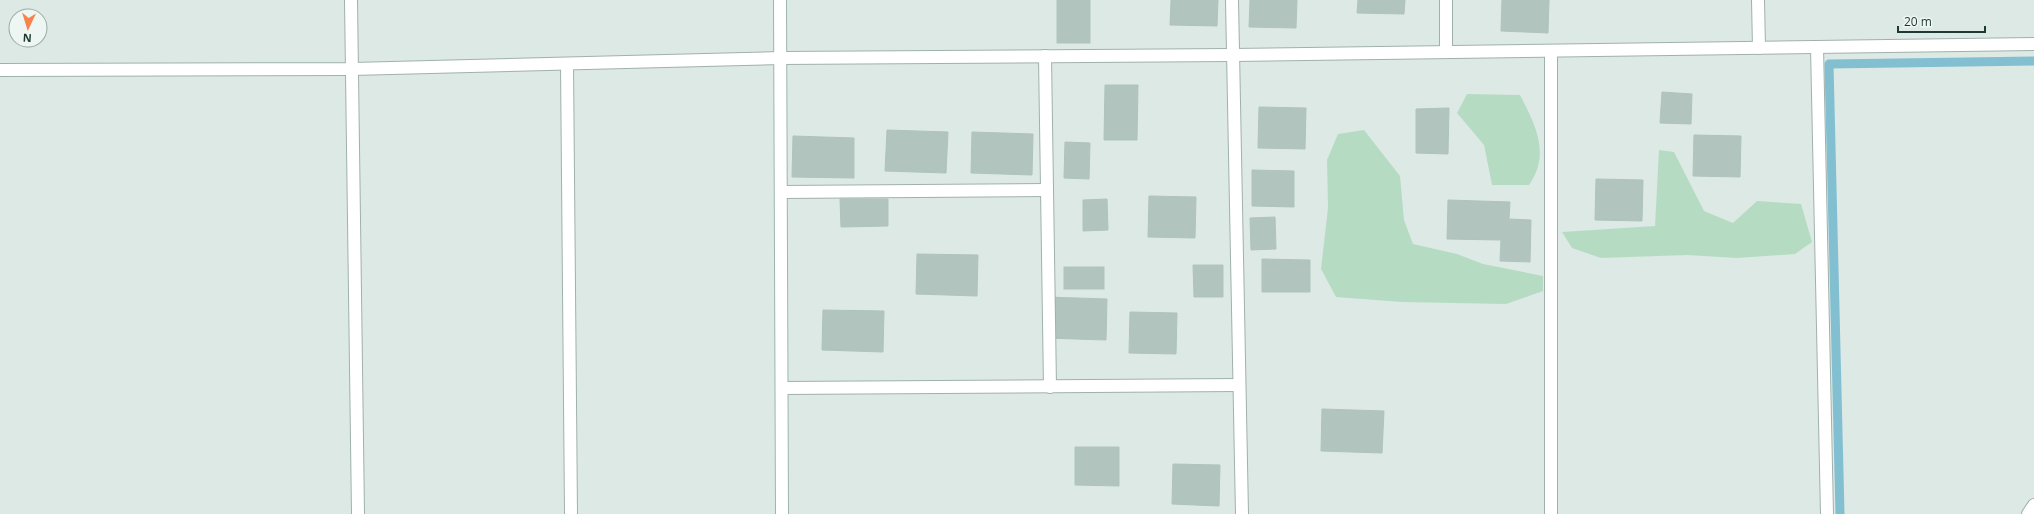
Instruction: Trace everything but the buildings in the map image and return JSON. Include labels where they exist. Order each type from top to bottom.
[{"type":"street","points":[[351,0],[358,514]]},
{"type":"street","points":[[780,0],[782,514]]},
{"type":"street","points":[[1232,0],[1242,514]]},
{"type":"street","points":[[1446,0],[1446,52]]},
{"type":"street","points":[[1758,0],[1759,48]]},
{"type":"street","points":[[0,70],[352,69],[780,58],[1232,55],[2034,44]]},
{"type":"street","points":[[1818,47],[1827,514]]},
{"type":"street","points":[[1551,51],[1551,514]]},
{"type":"street","points":[[1045,56],[1050,387]]},
{"type":"street","points":[[567,64],[571,514]]},
{"type":"street","points":[[781,192],[1047,190]]},
{"type":"street","points":[[782,388],[1239,385]]},
{"type":"street","points":[[2028,514],[2034,505]]},
{"type":"green space","points":[[1467,94],[1520,95],[1535,128],[1540,151],[1536,173],[1529,185],[1492,185],[1484,145],[1457,113]]},
{"type":"green space","points":[[1364,130],[1400,176],[1404,220],[1413,244],[1457,254],[1483,264],[1543,276],[1543,291],[1506,304],[1402,302],[1336,297],[1321,269],[1328,208],[1327,160],[1338,134]]},
{"type":"green space","points":[[1659,150],[1674,152],[1704,211],[1733,223],[1757,201],[1801,204],[1812,242],[1795,254],[1737,258],[1687,255],[1601,258],[1572,248],[1562,232],[1655,226]]},
{"type":"waterway","points":[[1840,514],[1829,64],[2034,61]]}]
